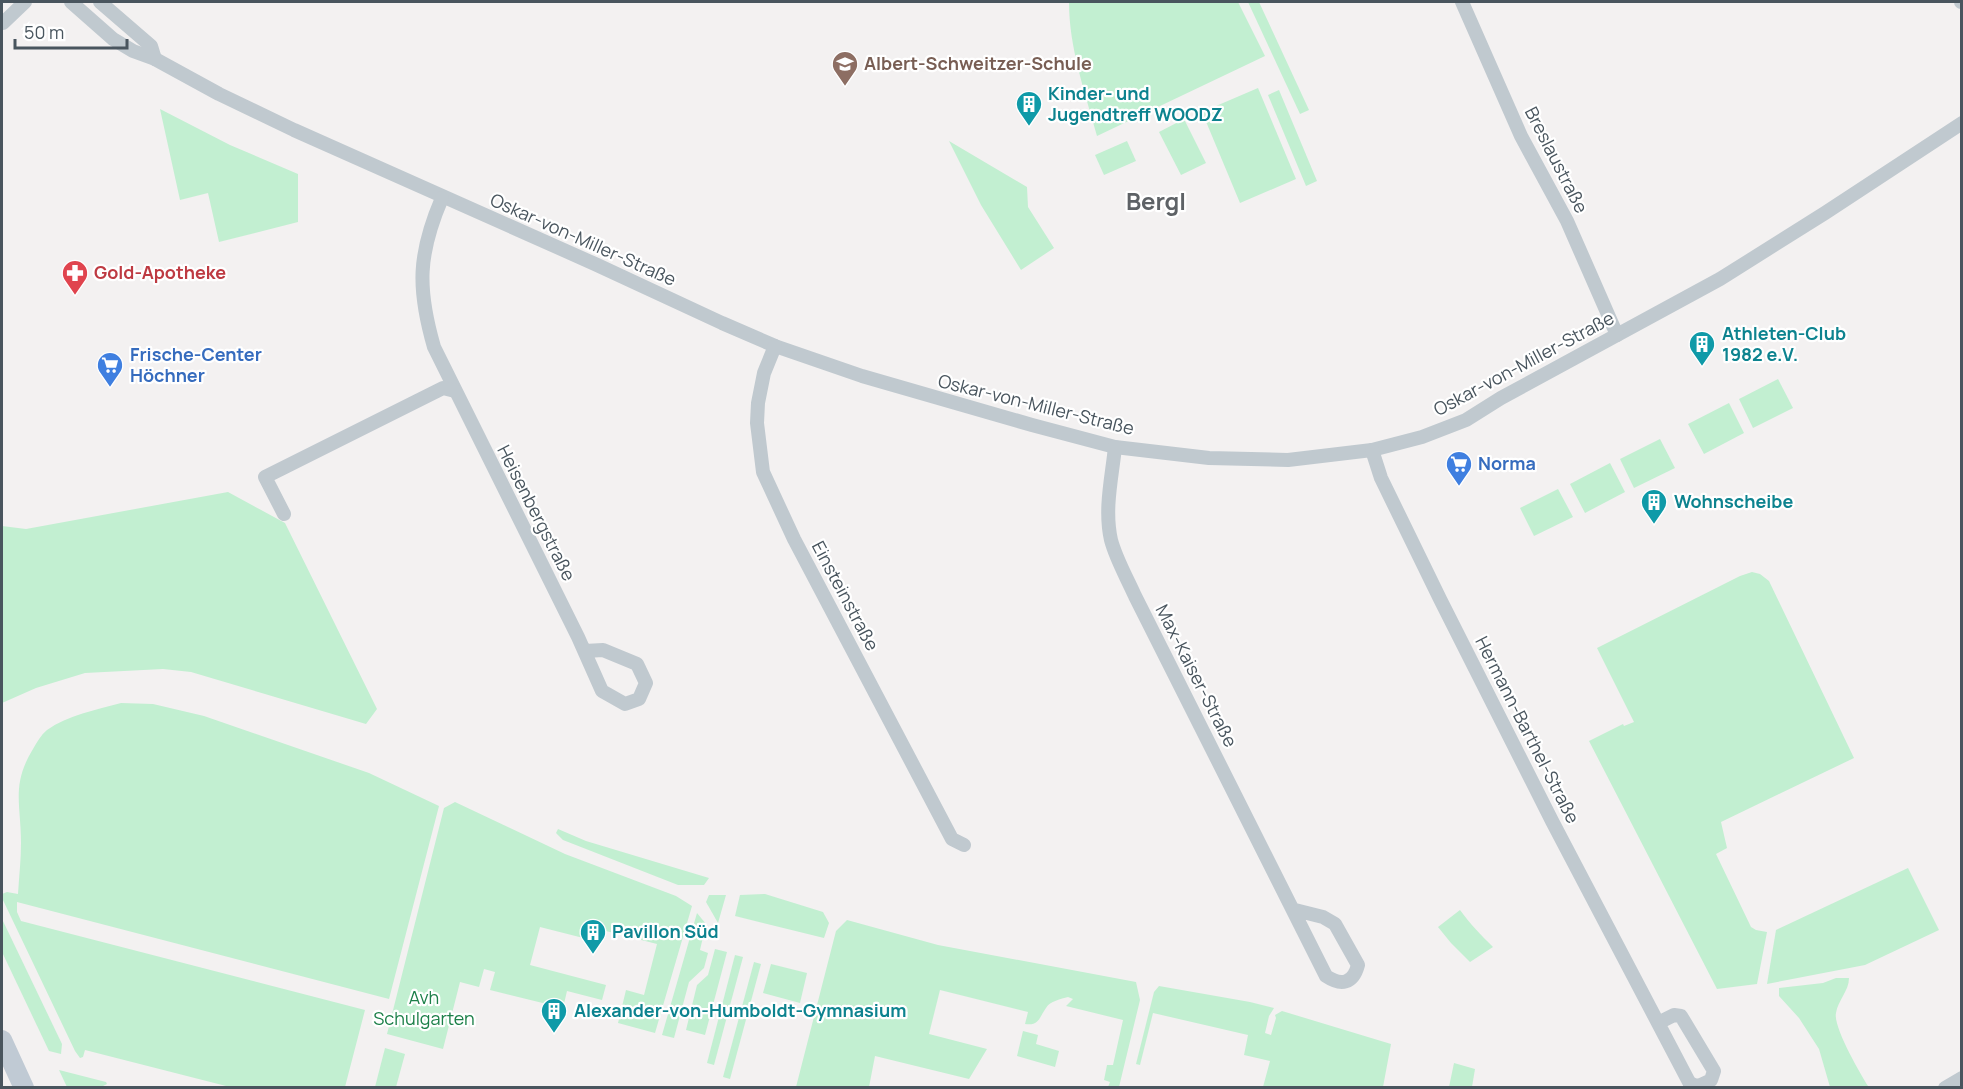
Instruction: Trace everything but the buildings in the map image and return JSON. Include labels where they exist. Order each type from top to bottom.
[{"type":"main road","points":[[2,1040],[24,1088]]},
{"type":"street","points":[[2,22],[25,2]]},
{"type":"street","name":"Oskar-von-Miller-Straße","points":[[71,2],[113,39],[241,105],[442,198],[775,346],[913,392],[1115,447],[1209,458],[1260,461],[1306,459],[1372,450],[1422,437],[1466,420],[1501,398],[1720,279],[1826,213],[1962,123]]},
{"type":"street","name":"Oskar-von-Miller-Straße","points":[[100,2],[151,46],[155,59]]},
{"type":"street","name":"Breslaustraße","points":[[1462,2],[1521,136],[1567,221],[1617,334]]},
{"type":"street","name":"Heisenbergstraße","points":[[442,198],[428,235],[422,277],[427,322],[434,347],[585,651],[602,690],[625,704],[639,699],[646,683],[637,664],[603,650],[585,651]]},
{"type":"street","name":"Einsteinstraße","points":[[775,346],[764,373],[758,403],[758,439],[763,472],[794,539],[952,839],[964,845]]},
{"type":"street","points":[[284,514],[265,477],[443,388],[455,391]]},
{"type":"street","name":"Max-Kaiser-Straße","points":[[1115,447],[1108,515],[1118,558],[1326,976],[1335,982],[1351,979],[1358,965],[1335,924],[1323,917],[1294,910]]},
{"type":"street","name":"Hermann-Barthel-Straße","points":[[1372,450],[1381,478],[1440,598],[1552,821],[1658,1023],[1689,1082],[1697,1087],[1711,1080],[1714,1071],[1681,1016],[1674,1014],[1658,1023]]},
{"type":"street","points":[[1945,1088],[1962,1078]]},
{"type":"green space","points":[[1069,2],[1238,2],[1265,56],[1097,136],[1075,53]]},
{"type":"green space","points":[[1248,2],[1259,2],[1309,110],[1300,114]]},
{"type":"green space","points":[[1258,88],[1296,179],[1240,203],[1202,112]]},
{"type":"green space","points":[[1279,90],[1317,181],[1306,186],[1268,95]]},
{"type":"green space","points":[[160,109],[230,145],[298,174],[298,222],[219,242],[208,193],[180,200]]},
{"type":"green space","points":[[1184,119],[1206,163],[1181,175],[1159,132]]},
{"type":"green space","points":[[949,141],[1027,187],[1028,207],[1054,248],[1021,270],[981,205]]},
{"type":"green space","points":[[1127,141],[1136,161],[1104,175],[1095,155]]},
{"type":"green space","points":[[1778,379],[1793,408],[1753,428],[1739,399]]},
{"type":"green space","points":[[1729,403],[1744,433],[1704,454],[1688,424]]},
{"type":"green space","points":[[1660,439],[1675,468],[1634,488],[1620,459]]},
{"type":"green space","points":[[1610,463],[1625,492],[1585,513],[1570,484]]},
{"type":"green space","points":[[1558,489],[1573,517],[1534,536],[1520,508]]},
{"type":"green space","points":[[228,492],[285,523],[377,709],[366,724],[191,672],[163,669],[85,673],[36,688],[2,703],[2,526],[26,529]]},
{"type":"green space","points":[[1752,572],[1760,574],[1769,581],[1854,758],[1721,822],[1727,848],[1716,854],[1751,927],[1767,932],[1757,984],[1717,989],[1589,741],[1623,724],[1624,726],[1634,722],[1597,648]]},
{"type":"green space","points":[[121,703],[153,704],[204,716],[369,773],[439,806],[389,999],[17,902],[17,912],[21,921],[365,1010],[345,1087],[230,1087],[85,1050],[83,1057],[80,1058],[75,1051],[2,894],[7,892],[18,894],[21,849],[20,784],[26,762],[38,741],[47,730],[64,720]]},
{"type":"green space","name":"Avh Schulgarten","points":[[455,802],[565,854],[676,896],[692,906],[655,1033],[618,1023],[626,990],[644,995],[657,944],[602,930],[599,942],[540,927],[530,965],[606,985],[602,1000],[567,991],[563,1008],[490,990],[495,972],[484,969],[479,987],[460,982],[443,1049],[387,1034],[444,808]]},
{"type":"green space","points":[[558,829],[586,841],[709,878],[704,885],[678,885],[563,840],[556,833]]},
{"type":"green space","points":[[1908,868],[1939,930],[1865,965],[1767,984],[1776,930]]},
{"type":"green space","points":[[765,894],[823,912],[829,923],[824,938],[735,916],[740,895]]},
{"type":"green space","points":[[709,895],[726,895],[718,923],[706,902]]},
{"type":"green space","points":[[1460,910],[1493,947],[1470,962],[1438,927]]},
{"type":"green space","points":[[697,913],[706,924],[700,950],[708,953],[704,968],[689,982],[674,1038],[662,1035]]},
{"type":"green space","points":[[2,919],[62,1044],[61,1054],[49,1051],[2,952]]},
{"type":"green space","points":[[847,920],[938,945],[1136,982],[1140,1000],[1119,1087],[1108,1087],[1110,1082],[1104,1080],[1107,1065],[1113,1065],[1123,1020],[1066,1006],[1073,999],[1068,997],[1050,1004],[1033,1024],[1025,1024],[1028,1012],[940,990],[929,1034],[987,1049],[969,1079],[875,1056],[869,1087],[796,1087],[836,931]]},
{"type":"green space","points":[[715,949],[727,952],[705,1035],[686,1030],[697,985],[708,975]]},
{"type":"green space","points":[[735,955],[743,957],[714,1065],[707,1063]]},
{"type":"green space","points":[[754,962],[761,964],[730,1079],[723,1077]]},
{"type":"green space","points":[[771,964],[807,973],[800,1003],[763,993]]},
{"type":"green space","points":[[1836,978],[1849,978],[1837,1008],[1836,1020],[1848,1050],[1868,1086],[1830,1087],[1819,1049],[1799,1018],[1779,996],[1779,988],[1823,983]]},
{"type":"green space","points":[[1159,986],[1274,1008],[1269,1016],[1265,1033],[1271,1035],[1275,1015],[1282,1011],[1391,1044],[1383,1087],[1263,1087],[1270,1061],[1244,1055],[1248,1035],[1153,1013],[1140,1065],[1136,1064],[1154,992]]},
{"type":"green space","points":[[1023,1031],[1038,1035],[1036,1044],[1059,1051],[1055,1067],[1017,1056]]},
{"type":"green space","points":[[385,1048],[405,1054],[396,1087],[375,1087]]},
{"type":"green space","points":[[1454,1063],[1475,1069],[1472,1087],[1449,1087]]},
{"type":"green space","points":[[59,1070],[107,1084],[101,1087],[67,1087]]},
{"type":"place","name":"Albert-Schweitzer-Schule","points":[[845,87]]},
{"type":"place","name":"Kinder- und Jugendtreff WOODZ","points":[[1029,127]]},
{"type":"place","name":"Gold-Apotheke","points":[[75,296]]},
{"type":"place","name":"Athleten-Club 1982 e.V.","points":[[1702,367]]},
{"type":"place","name":"Frische-Center Höchner","points":[[110,388]]},
{"type":"place","name":"Norma","points":[[1459,487]]},
{"type":"place","name":"Wohnscheibe","points":[[1654,525]]},
{"type":"place","name":"Pavillon Süd","points":[[593,955]]},
{"type":"place","name":"Alexander-von-Humboldt-Gymnasium","points":[[554,1034]]},
{"type":"district","name":"Bergl","points":[[1156,202]]}]
